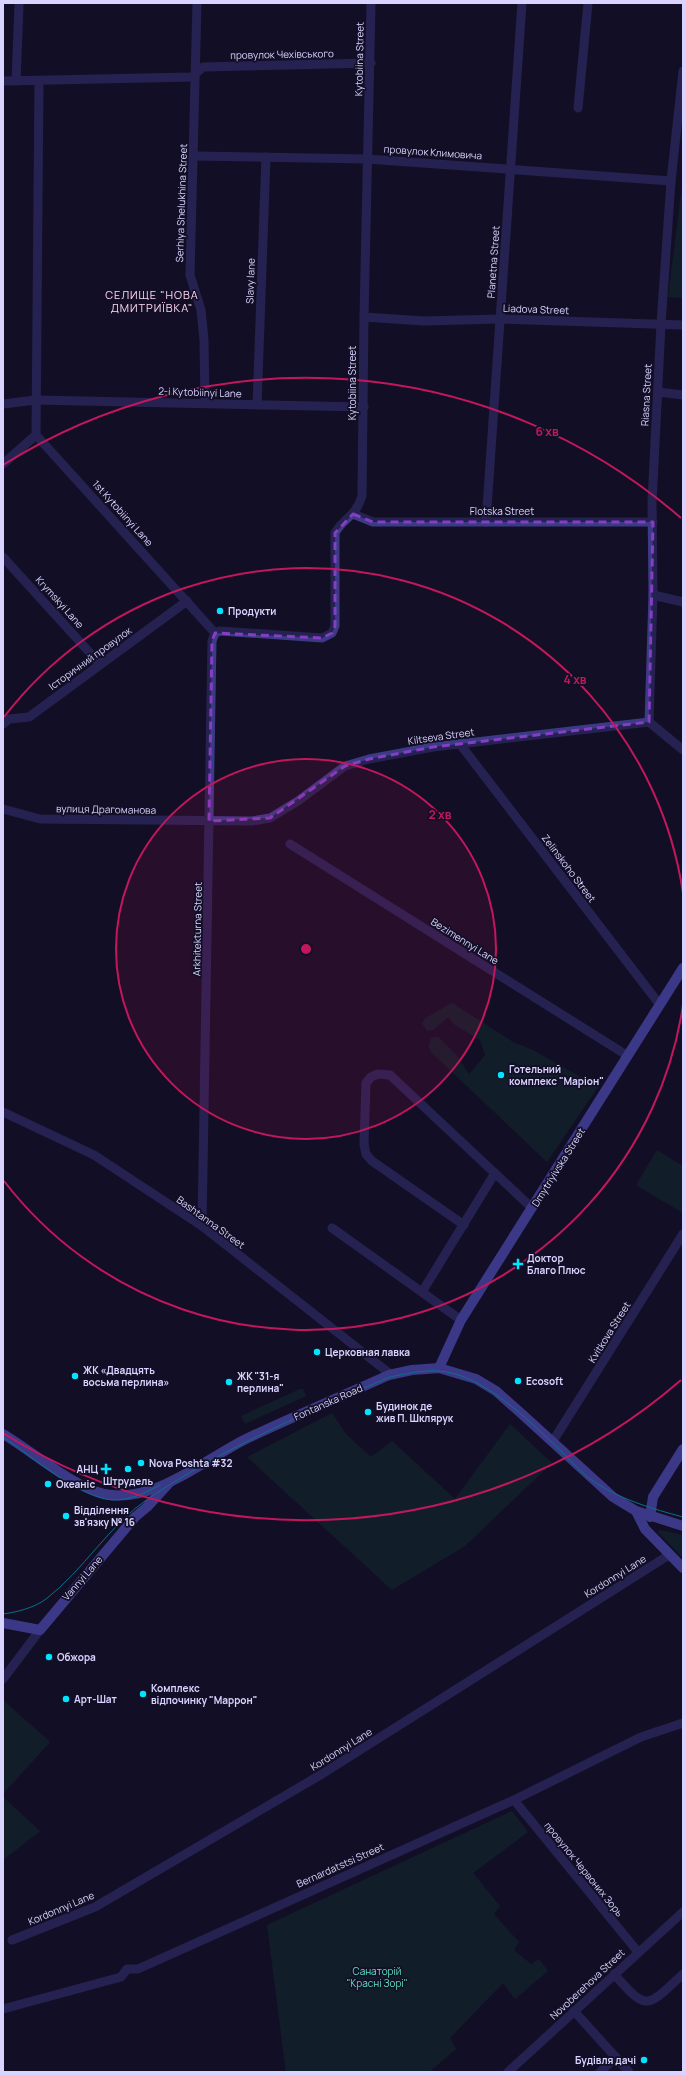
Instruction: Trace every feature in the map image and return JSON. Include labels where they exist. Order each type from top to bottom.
[{"type":"main road","name":"Dmytriyivska Street","points":[[438,1368],[461,1320],[683,968]]},
{"type":"main road","name":"Fontanska Road","points":[[3,1434],[83,1486],[104,1494],[129,1495],[169,1483],[246,1439],[390,1375],[412,1370],[438,1368],[476,1380],[496,1391],[553,1441],[613,1497],[636,1511],[683,1526]]},
{"type":"main road","points":[[645,1528],[655,1518],[653,1497],[683,1449]]},
{"type":"main road","name":"Vannyi Lane","points":[[40,1630],[135,1517],[147,1507],[169,1483]]},
{"type":"main road","points":[[129,1495],[138,1500],[140,1504],[135,1517]]},
{"type":"main road","points":[[636,1511],[645,1528],[683,1568]]},
{"type":"main road","points":[[3,1624],[40,1630]]},
{"type":"street","name":"Serhiya Shelukhina Street","points":[[197,3],[190,275],[201,310],[204,351],[204,403]]},
{"type":"street","name":"Kytobiina Street","points":[[215,633],[220,631],[322,638],[332,633],[335,626],[335,533],[341,524],[353,514],[362,496],[364,317],[367,159],[371,63],[371,3]]},
{"type":"street","name":"Planetna Street","points":[[486,522],[522,3]]},
{"type":"street","points":[[578,108],[588,3]]},
{"type":"street","points":[[16,81],[19,5]]},
{"type":"street","name":"провулок Чехівського","points":[[3,81],[192,77],[203,67],[371,63]]},
{"type":"street","name":"Riasna Street","points":[[649,722],[653,595],[653,522],[661,324],[671,182],[683,71]]},
{"type":"street","points":[[3,464],[36,435],[35,400],[40,81]]},
{"type":"street","name":"провулок Климовича","points":[[194,156],[367,159],[510,168],[671,182]]},
{"type":"street","name":"Slavy lane","points":[[257,405],[266,157]]},
{"type":"street","name":"Liadova Street","points":[[364,317],[424,321],[500,319],[683,325]]},
{"type":"street","points":[[658,392],[683,395]]},
{"type":"street","name":"2-i Kytobiinyi Lane","points":[[3,404],[35,400],[364,407]]},
{"type":"street","name":"1st Kytobiinyi Lane","points":[[36,435],[215,633]]},
{"type":"street","name":"Flotska Street","points":[[353,514],[373,522],[653,522]]},
{"type":"street","name":"Krymskyi Lane","points":[[3,557],[100,664]]},
{"type":"street","points":[[653,595],[683,602]]},
{"type":"street","name":"Історичний провулок","points":[[3,724],[9,719],[29,717],[187,601]]},
{"type":"street","name":"Arkhitekturna Street","points":[[202,1226],[212,641],[215,633]]},
{"type":"street","points":[[649,722],[683,750]]},
{"type":"street","name":"Kiltseva Street","points":[[209,821],[252,821],[270,818],[298,801],[345,766],[369,759],[460,744],[649,722]]},
{"type":"street","name":"Zelinskoho Street","points":[[460,744],[660,1005]]},
{"type":"street","name":"вулиця Драгоманова","points":[[3,809],[40,819],[209,821]]},
{"type":"street","name":"Bezimennyi Lane","points":[[290,844],[628,1056]]},
{"type":"street","points":[[464,1225],[372,1161],[366,1154],[364,1144],[366,1083],[371,1077],[378,1074],[390,1075],[532,1208]]},
{"type":"street","name":"Bashtanna Street","points":[[3,1112],[94,1155],[202,1226],[390,1375]]},
{"type":"street","points":[[422,1292],[495,1173]]},
{"type":"street","points":[[332,1228],[461,1320]]},
{"type":"street","name":"Kvitkova Street","points":[[553,1441],[683,1234]]},
{"type":"street","name":"Kordonnyi Lane","points":[[12,1940],[95,1907],[302,1786],[669,1555]]},
{"type":"street","name":"Vannyi Lane","points":[[3,1679],[40,1630]]},
{"type":"street","name":"Bernardatstsi Street","points":[[3,2009],[121,1977],[127,1969],[138,1969],[514,1800],[641,1737],[683,1723]]},
{"type":"street","name":"провулок Червоних Зорь","points":[[514,1800],[638,1952]]},
{"type":"street","name":"Novoberehova Street","points":[[508,2072],[683,1912]]},
{"type":"street","points":[[614,1974],[634,1997],[644,2002],[655,2000],[683,1974]]},
{"type":"street","points":[[574,2011],[629,2072]]},
{"type":"street","points":[[600,2072],[616,2057]]},
{"type":"highlighted area","points":[[353,514],[373,522],[653,522],[649,722],[433,747],[369,759],[345,766],[270,818],[209,821],[212,641],[215,633],[322,638],[332,633],[335,626],[335,533]]},
{"type":"green space","points":[[683,178],[683,298],[668,297]]},
{"type":"green space","points":[[452,1003],[513,1042],[533,1050],[598,1087],[547,1162],[431,1052],[429,1046],[431,1038],[438,1037],[457,1056],[469,1074],[485,1055],[480,1040],[455,1025],[448,1017],[433,1030],[427,1031],[422,1023],[426,1018]]},
{"type":"green space","points":[[657,1150],[683,1166],[683,1213],[636,1185]]},
{"type":"green space","points":[[303,1389],[306,1396],[245,1424],[241,1416]]},
{"type":"green space","points":[[332,1413],[347,1435],[371,1457],[392,1441],[455,1499],[510,1424],[552,1463],[465,1546],[392,1590],[247,1457]]},
{"type":"green space","points":[[660,1530],[683,1535],[683,1558],[658,1532]]},
{"type":"green space","points":[[3,1700],[50,1742],[3,1794]]},
{"type":"green space","points":[[3,1797],[40,1831],[3,1860]]},
{"type":"green space","name":"Санаторій \"Красні Зорі\"","points":[[512,1811],[528,1832],[473,1873],[500,1906],[494,1914],[519,1942],[514,1950],[531,1964],[539,1959],[548,1971],[515,1999],[503,1983],[450,2038],[456,2049],[429,2072],[286,2072],[267,1925]]},
{"type":"tram line","points":[[3,1614],[25,1609],[46,1599],[72,1575],[121,1521],[149,1498],[177,1480],[236,1447],[297,1417],[390,1377],[414,1372],[438,1371],[455,1374],[488,1389],[504,1400],[534,1426],[591,1480],[627,1499],[683,1517]]},
{"type":"tram line","points":[[3,1437],[72,1485],[101,1498],[114,1500],[126,1499],[160,1485]]},
{"type":"place","name":"Продукти","points":[[220,611]]},
{"type":"place","name":"Готельний комплекс \"Маріон\"","points":[[501,1075]]},
{"type":"place","name":"Доктор Благо Плюс","points":[[518,1264]]},
{"type":"place","name":"Церковная лавка","points":[[317,1352]]},
{"type":"place","name":"ЖК «Двадцять восьма перлина»","points":[[75,1376]]},
{"type":"place","name":"Ecosoft","points":[[518,1381]]},
{"type":"place","name":"ЖК \"31-я перлина\"","points":[[229,1382]]},
{"type":"place","name":"Будинок де жив П. Шклярук","points":[[368,1412]]},
{"type":"place","name":"Nova Poshta #32","points":[[141,1463]]},
{"type":"place","name":"АНЦ","points":[[106,1469]]},
{"type":"place","name":"Штрудель","points":[[128,1469]]},
{"type":"place","name":"Океаніс","points":[[48,1484]]},
{"type":"place","name":"Відділення зв'язку № 16","points":[[66,1516]]},
{"type":"place","name":"Обжора","points":[[49,1657]]},
{"type":"place","name":"Комплекс відпочинку \"Маррон\"","points":[[143,1694]]},
{"type":"place","name":"Арт-Шат","points":[[66,1699]]},
{"type":"place","name":"Будівля дачі","points":[[644,2060]]},
{"type":"district","name":"СЕЛИЩЕ \"НОВА ДМИТРИЇВКА\"","points":[[152,300]]}]
